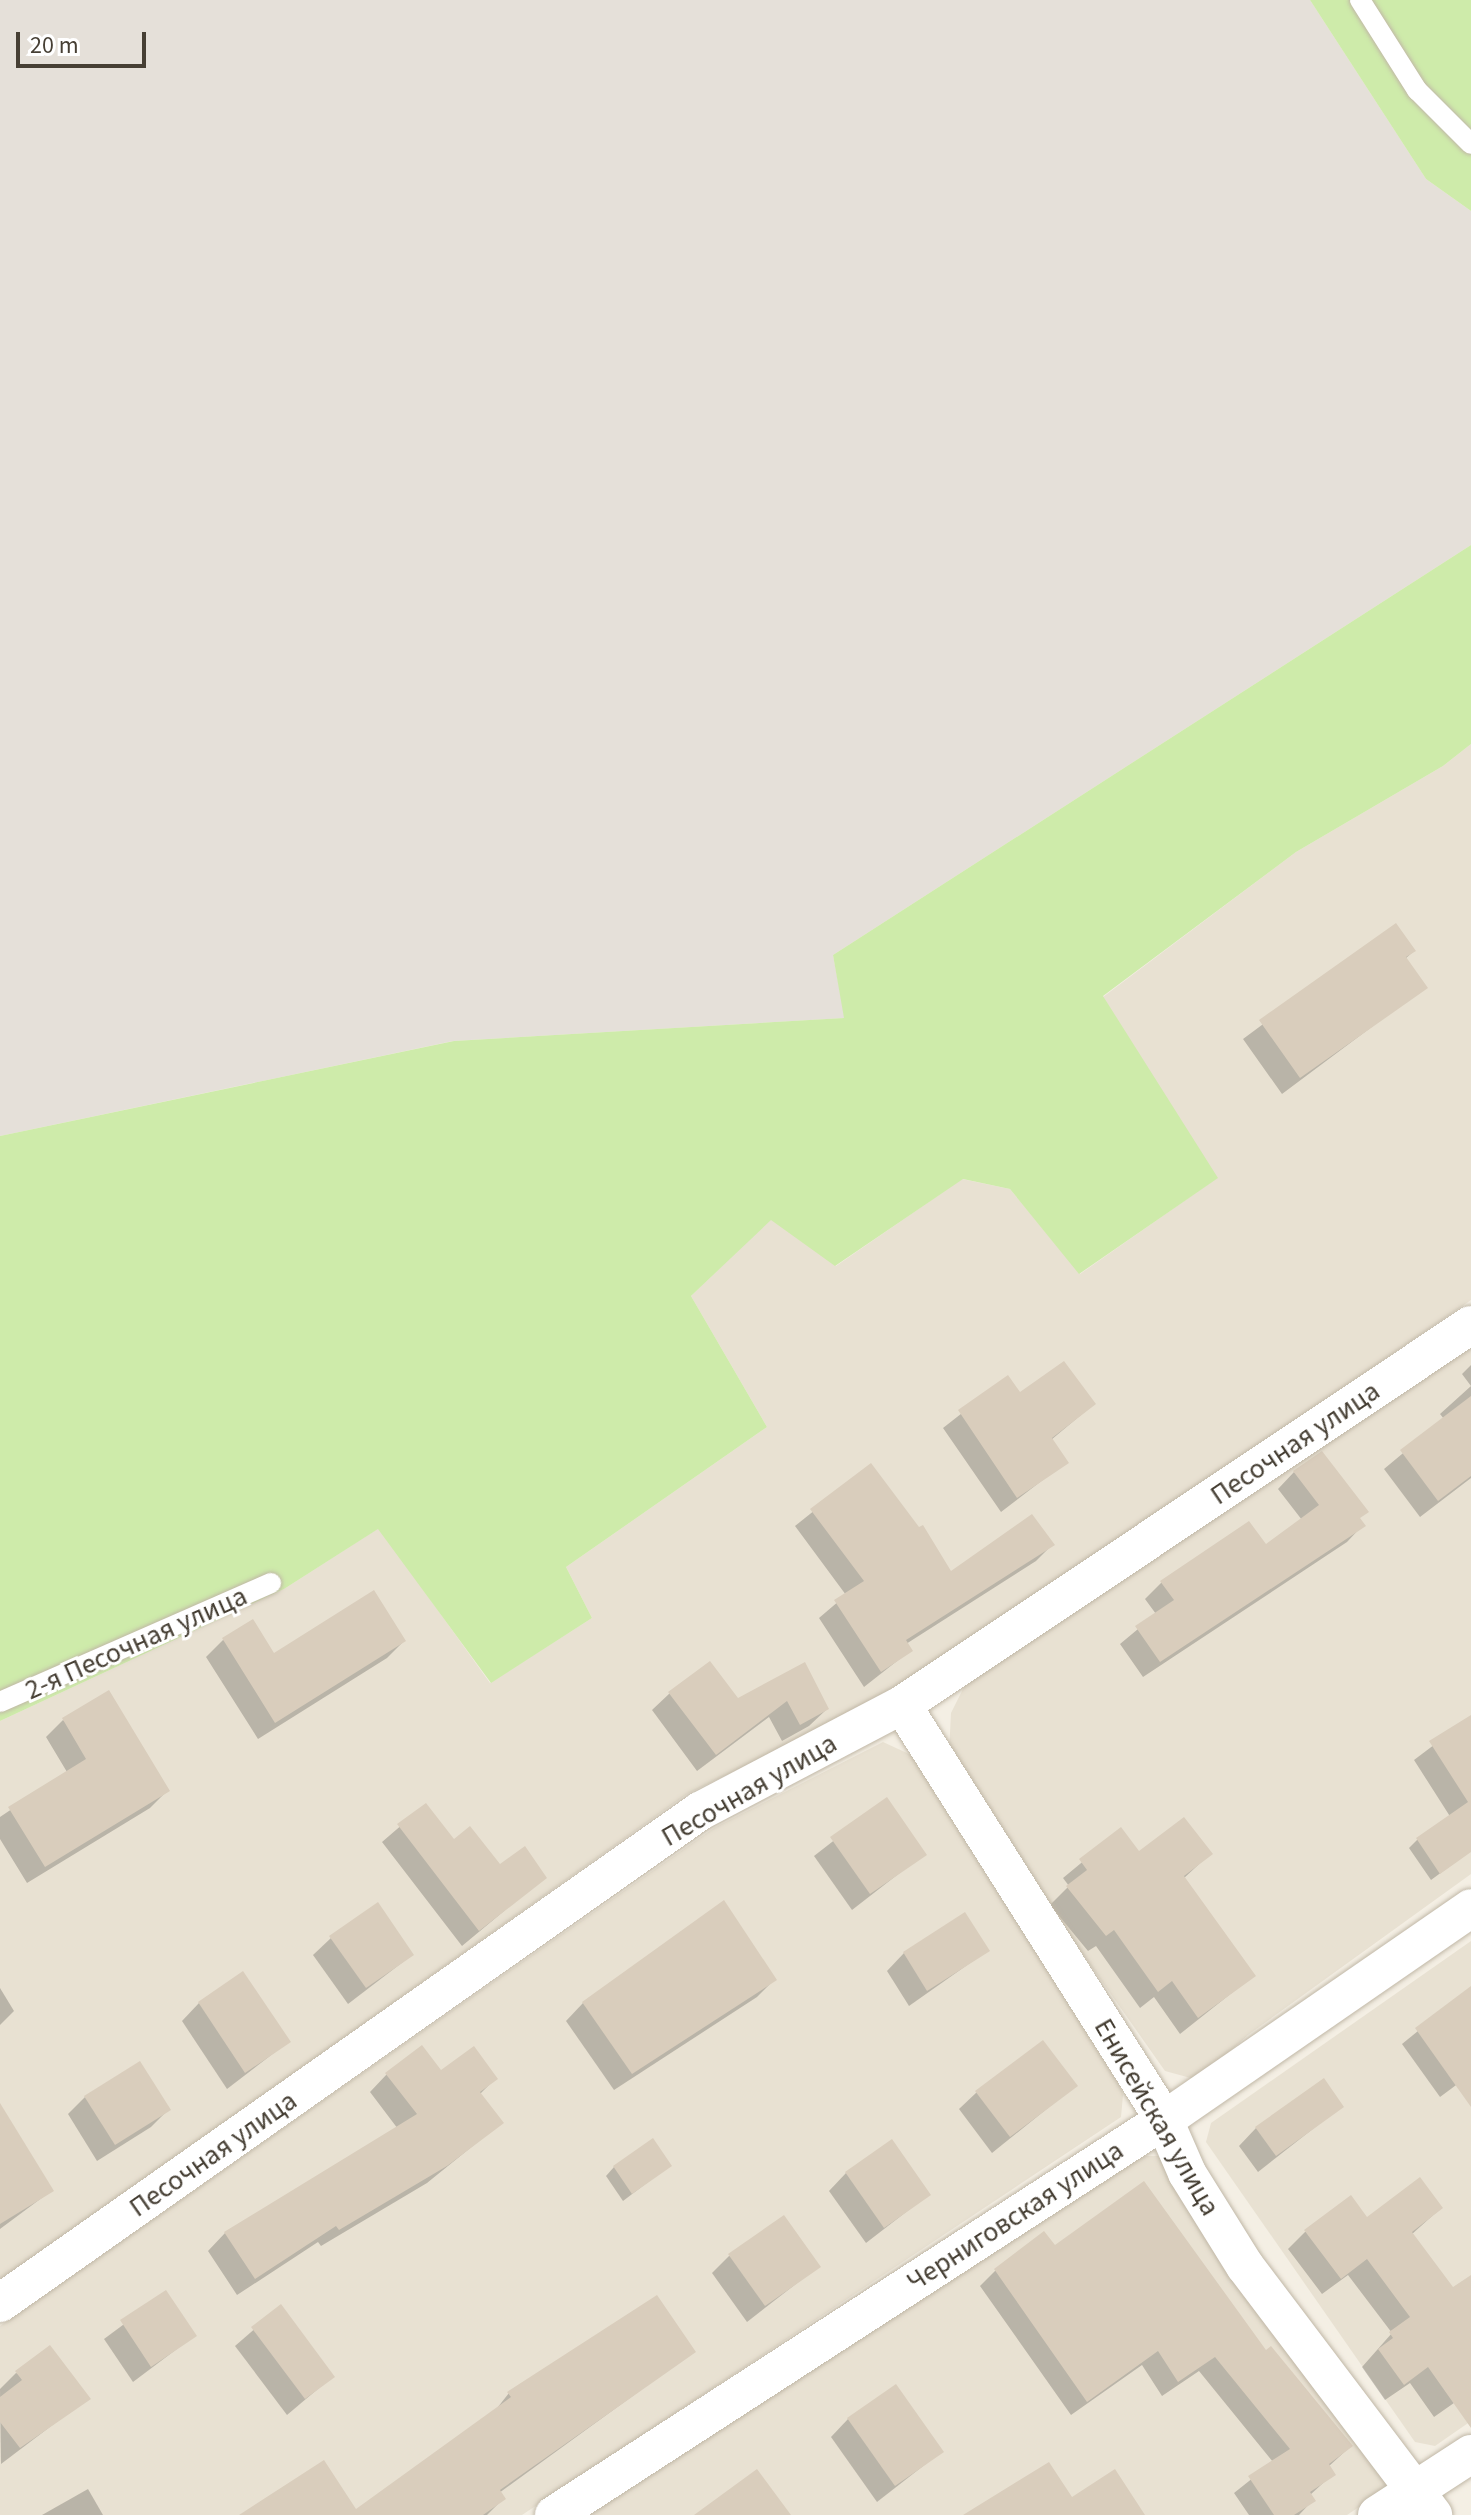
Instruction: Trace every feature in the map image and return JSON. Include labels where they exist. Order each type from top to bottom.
[{"type":"street","name":"Песочная улица","points":[[0,2303],[700,1811],[902,1705],[1471,1325]]},
{"type":"street","name":"Енисейская улица","points":[[902,1705],[1164,2120],[1187,2173],[1245,2266],[1424,2502]]},
{"type":"street","name":"Черниговская улица","points":[[554,2515],[1164,2120],[1471,1908]]},
{"type":"street","points":[[1377,2515],[1424,2502],[1471,2454]]},
{"type":"lane","points":[[1360,0],[1417,90],[1471,144]]},
{"type":"lane","name":"2-я Песочная улица","points":[[0,1702],[271,1583]]},
{"type":"shaded area","points":[[0,0],[1310,0],[1426,179],[1471,211],[1471,545],[833,955],[845,1018],[453,1041],[0,1136]]},
{"type":"shaded area","points":[[1471,744],[1471,1300],[896,1693],[687,1794],[0,2282],[0,1721],[284,1589],[379,1528],[490,1683],[592,1618],[566,1567],[767,1427],[691,1296],[771,1219],[836,1266],[962,1179],[1010,1189],[1080,1274],[1217,1178],[1103,997],[1296,852],[1443,766]]},
{"type":"shaded area","points":[[1471,1332],[1471,1874],[1248,2035],[1198,2080],[1165,2071],[961,1781],[949,1753],[951,1713],[966,1683]]},
{"type":"shaded area","points":[[883,1742],[922,1760],[1117,2074],[1123,2095],[1121,2117],[522,2515],[0,2515],[0,2326],[714,1828]]},
{"type":"shaded area","points":[[1471,1941],[1471,2421],[1435,2446],[1415,2442],[1206,2142],[1211,2123]]},
{"type":"shaded area","points":[[1129,2156],[1158,2156],[1176,2175],[1389,2474],[1386,2489],[1347,2515],[578,2515]]},
{"type":"green space","points":[[1310,0],[1471,0],[1471,211],[1426,179]]},
{"type":"green space","points":[[1471,545],[1471,744],[1443,766],[1296,852],[1103,996],[1218,1178],[1079,1274],[1010,1189],[963,1179],[835,1266],[771,1220],[691,1296],[767,1427],[566,1567],[592,1618],[491,1683],[378,1529],[284,1589],[0,1721],[0,1136],[454,1041],[844,1018],[833,955]]},
{"type":"building","points":[[1396,923],[1416,951],[1406,957],[1428,988],[1300,1078],[1259,1020]]},
{"type":"building","points":[[1064,1361],[1096,1404],[1052,1438],[1069,1463],[1017,1498],[958,1410],[1008,1375],[1020,1392]]},
{"type":"building","points":[[1471,1396],[1471,1476],[1438,1501],[1400,1450]]},
{"type":"building","points":[[1322,1451],[1369,1512],[1360,1518],[1366,1526],[1160,1662],[1135,1626],[1174,1600],[1160,1581],[1249,1521],[1266,1544],[1319,1505],[1293,1471]]},
{"type":"building","points":[[871,1463],[919,1527],[923,1525],[951,1571],[1032,1514],[1055,1545],[906,1640],[913,1651],[881,1672],[834,1600],[864,1581],[810,1509]]},
{"type":"building","points":[[374,1590],[406,1641],[275,1723],[222,1638],[253,1619],[274,1653]]},
{"type":"building","points":[[710,1661],[738,1698],[805,1662],[829,1709],[800,1725],[787,1701],[716,1755],[668,1692]]},
{"type":"building","points":[[109,1690],[170,1791],[45,1867],[8,1807],[86,1759],[62,1718]]},
{"type":"building","points":[[1471,1715],[1471,1852],[1440,1874],[1416,1838],[1468,1802],[1429,1741]]},
{"type":"building","points":[[887,1797],[927,1855],[870,1894],[830,1837]]},
{"type":"building","points":[[426,1803],[454,1839],[470,1826],[500,1864],[525,1846],[547,1878],[479,1931],[397,1824]]},
{"type":"building","points":[[1184,1817],[1213,1854],[1184,1876],[1256,1976],[1198,2018],[1172,1981],[1158,1992],[1114,1930],[1106,1936],[1066,1886],[1087,1870],[1079,1859],[1121,1827],[1139,1851]]},
{"type":"building","points":[[724,1900],[777,1980],[632,2074],[582,2002]]},
{"type":"building","points":[[378,1902],[414,1955],[366,1988],[329,1936]]},
{"type":"building","points":[[965,1912],[990,1951],[927,1991],[903,1952]]},
{"type":"building","points":[[243,1971],[291,2042],[245,2073],[198,2002]]},
{"type":"building","points":[[1471,1986],[1471,2107],[1415,2028]]},
{"type":"building","points":[[1043,2040],[1078,2086],[1010,2137],[975,2091]]},
{"type":"building","points":[[422,2045],[441,2070],[474,2046],[498,2079],[480,2092],[504,2123],[447,2166],[339,2230],[336,2226],[255,2279],[224,2232],[417,2114],[385,2073]]},
{"type":"building","points":[[140,2061],[171,2110],[115,2145],[84,2096]]},
{"type":"building","points":[[1324,2078],[1344,2107],[1276,2156],[1255,2127]]},
{"type":"building","points":[[0,2103],[54,2191],[0,2224]]},
{"type":"building","points":[[653,2138],[672,2166],[632,2194],[613,2166]]},
{"type":"building","points":[[892,2139],[931,2195],[884,2228],[845,2172]]},
{"type":"building","points":[[1420,2177],[1443,2208],[1412,2232],[1453,2287],[1471,2275],[1471,2428],[1428,2367],[1404,2385],[1378,2349],[1393,2338],[1389,2332],[1410,2317],[1367,2259],[1341,2279],[1304,2230],[1351,2195],[1367,2217]]},
{"type":"building","points":[[1144,2181],[1266,2350],[1271,2346],[1353,2446],[1329,2464],[1336,2475],[1310,2492],[1316,2501],[1294,2515],[1274,2515],[1248,2476],[1290,2449],[1215,2357],[1178,2382],[1158,2351],[1087,2402],[994,2269],[1044,2231],[1055,2245]]},
{"type":"building","points":[[784,2215],[821,2267],[765,2306],[728,2254]]},
{"type":"building","points":[[166,2290],[197,2336],[151,2367],[120,2320]]},
{"type":"building","points":[[657,2295],[696,2352],[500,2490],[506,2499],[483,2515],[239,2515],[324,2460],[356,2509],[511,2397],[507,2392]]},
{"type":"building","points":[[281,2304],[335,2377],[305,2399],[251,2327]]},
{"type":"building","points":[[50,2345],[91,2399],[20,2448],[0,2422],[0,2397],[22,2380],[15,2371]]},
{"type":"building","points":[[896,2384],[944,2452],[895,2486],[847,2418]]},
{"type":"building","points":[[1049,2462],[1072,2497],[1115,2469],[1145,2515],[963,2515]]},
{"type":"building","points":[[757,2469],[791,2515],[694,2515]]}]
